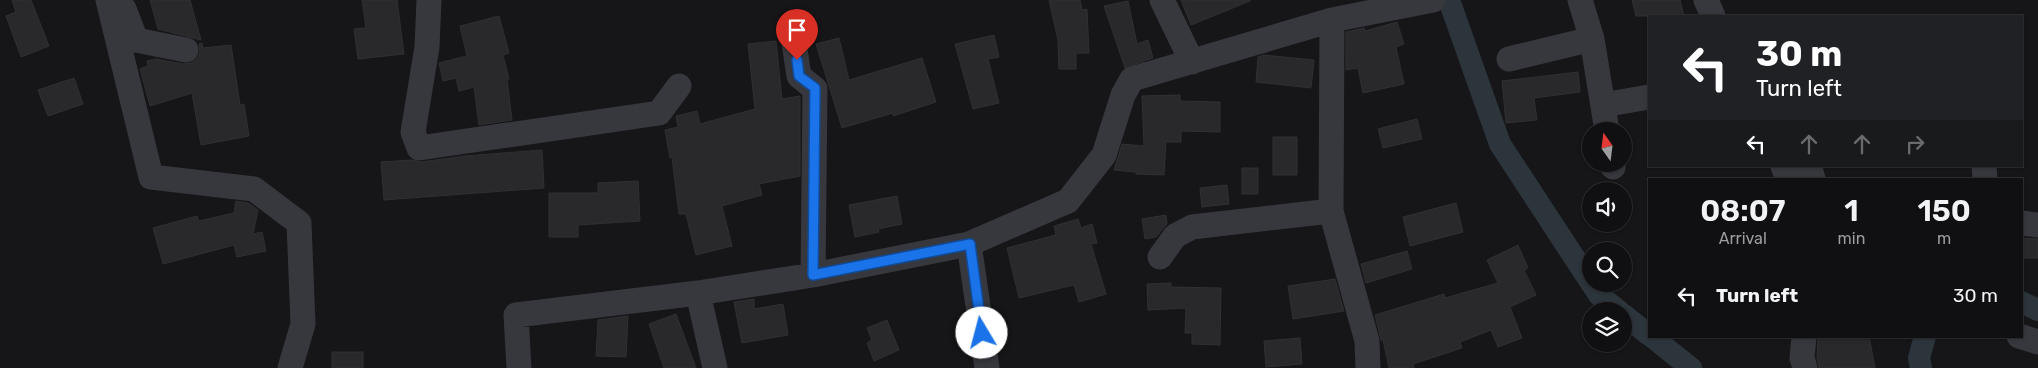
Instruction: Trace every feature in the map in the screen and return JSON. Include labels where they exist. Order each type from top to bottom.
[{"type":"street","points":[[108,0],[151,177],[254,189],[299,223],[303,324],[290,368]]},
{"type":"street","points":[[120,0],[136,40],[186,50]]},
{"type":"street","points":[[429,0],[427,47],[413,132],[419,148],[659,113],[679,86]]},
{"type":"street","points":[[1162,0],[1192,62]]},
{"type":"street","points":[[519,368],[516,315],[698,293],[813,275],[970,244],[1068,201],[1104,155],[1123,95],[1132,79],[1332,20],[1433,0]]},
{"type":"street","points":[[1580,0],[1592,39],[1606,122]]},
{"type":"street","points":[[1706,0],[1713,15]]},
{"type":"street","points":[[1332,20],[1331,212],[1368,341],[1368,368]]},
{"type":"street","points":[[1509,59],[1592,39]]},
{"type":"street","points":[[794,43],[799,76],[815,88],[813,275]]},
{"type":"street","points":[[1603,105],[1648,97]]},
{"type":"street","points":[[1783,167],[1784,169],[1812,172]]},
{"type":"street","points":[[1160,257],[1175,236],[1192,228],[1331,212]]},
{"type":"street","points":[[2023,222],[2038,225]]},
{"type":"street","points":[[970,244],[988,368]]},
{"type":"street","points":[[698,293],[715,368]]},
{"type":"street","points":[[2023,337],[2038,342]]},
{"type":"street","points":[[1804,338],[1802,358],[1804,368]]},
{"type":"building","points":[[12,0],[31,0],[49,46],[21,57],[6,16],[16,12]]},
{"type":"building","points":[[150,0],[190,0],[201,40],[158,29]]},
{"type":"building","points":[[362,0],[397,0],[404,54],[358,59],[354,29],[366,28]]},
{"type":"building","points":[[1049,0],[1080,0],[1082,10],[1087,9],[1089,53],[1076,53],[1076,69],[1059,69],[1058,40]]},
{"type":"building","points":[[1181,0],[1250,0],[1250,1],[1191,25]]},
{"type":"building","points":[[1632,0],[1680,0],[1684,15],[1648,15],[1636,16]]},
{"type":"building","points":[[1128,1],[1137,44],[1148,40],[1153,58],[1125,68],[1104,6]]},
{"type":"building","points":[[499,16],[509,53],[503,55],[509,79],[507,79],[512,120],[479,125],[474,87],[459,91],[456,78],[443,81],[439,63],[467,56],[460,26]]},
{"type":"building","points":[[1397,22],[1404,44],[1396,47],[1404,84],[1363,93],[1358,68],[1346,70],[1346,32],[1364,28],[1365,31]]},
{"type":"building","points":[[994,35],[999,57],[988,59],[999,103],[973,109],[955,44]]},
{"type":"building","points":[[839,38],[849,80],[922,58],[936,102],[893,116],[893,113],[842,128],[816,44]]},
{"type":"building","points":[[776,41],[782,99],[800,96],[800,176],[759,184],[762,195],[722,206],[732,246],[696,255],[686,214],[679,214],[672,157],[670,158],[665,130],[678,127],[676,116],[697,111],[700,124],[755,109],[748,44]]},
{"type":"building","points":[[202,43],[203,48],[231,45],[240,105],[244,104],[249,136],[201,145],[192,93],[150,106],[140,69],[148,66],[147,61],[156,59],[183,64],[191,63],[197,59],[200,52],[199,44]]},
{"type":"building","points":[[1263,55],[1314,60],[1311,88],[1256,82],[1258,57]]},
{"type":"building","points":[[1578,72],[1580,92],[1534,98],[1537,120],[1506,123],[1502,81]]},
{"type":"building","points":[[74,78],[83,104],[48,116],[38,90]]},
{"type":"building","points":[[1180,95],[1180,101],[1220,102],[1220,132],[1181,131],[1181,142],[1166,142],[1164,175],[1136,174],[1136,172],[1114,170],[1122,144],[1144,146],[1142,96]]},
{"type":"building","points":[[1417,119],[1422,139],[1383,148],[1378,129]]},
{"type":"building","points":[[1273,137],[1297,137],[1297,175],[1273,175]]},
{"type":"building","points":[[542,150],[544,188],[384,200],[381,162],[412,160],[421,162],[465,156]]},
{"type":"building","points":[[1242,168],[1258,168],[1258,194],[1242,194]]},
{"type":"building","points":[[638,181],[640,221],[578,225],[578,237],[549,237],[549,193],[598,193],[598,183]]},
{"type":"building","points":[[1227,185],[1229,204],[1202,207],[1200,188]]},
{"type":"building","points":[[897,196],[902,224],[878,229],[879,232],[855,237],[849,205]]},
{"type":"building","points":[[236,201],[248,203],[258,210],[253,234],[262,232],[266,251],[237,257],[234,245],[163,264],[153,228],[197,216],[199,221],[234,213]]},
{"type":"building","points":[[1456,203],[1463,232],[1410,246],[1403,217]]},
{"type":"building","points":[[1166,215],[1167,224],[1156,237],[1145,239],[1142,219]]},
{"type":"building","points":[[1078,219],[1081,228],[1092,224],[1097,243],[1091,244],[1106,294],[1079,302],[1074,285],[1019,298],[1007,248],[1056,235],[1054,226]]},
{"type":"building","points":[[2023,238],[2038,239],[2038,258],[2023,258]]},
{"type":"building","points":[[1518,245],[1528,268],[1524,270],[1536,295],[1510,307],[1522,338],[1498,347],[1491,330],[1460,342],[1462,348],[1413,364],[1414,368],[1389,368],[1375,315],[1444,294],[1445,298],[1498,283],[1487,260]]},
{"type":"building","points":[[1407,251],[1412,269],[1366,283],[1361,264]]},
{"type":"building","points":[[1335,279],[1344,311],[1293,319],[1288,286]]},
{"type":"building","points":[[1171,283],[1171,287],[1221,288],[1220,345],[1192,344],[1192,333],[1185,333],[1186,308],[1148,310],[1147,284]]},
{"type":"building","points":[[754,299],[754,309],[783,304],[788,335],[742,343],[734,302]]},
{"type":"building","points":[[676,314],[696,368],[664,368],[649,324]]},
{"type":"building","points":[[628,316],[626,357],[596,356],[598,320]]},
{"type":"building","points":[[887,320],[899,350],[874,361],[867,343],[872,340],[867,328]]},
{"type":"building","points":[[1300,338],[1302,364],[1266,367],[1264,341]]},
{"type":"building","points":[[1818,338],[1869,338],[1875,368],[1819,368],[1817,357]]},
{"type":"building","points":[[332,352],[363,352],[363,368],[332,368]]},
{"type":"waterway","points":[[1449,0],[1500,144],[1582,269]]},
{"type":"waterway","points":[[1597,292],[1608,302]]},
{"type":"waterway","points":[[2023,303],[2038,310]]},
{"type":"waterway","points":[[1632,321],[1648,334]]},
{"type":"waterway","points":[[1654,338],[1691,368]]},
{"type":"waterway","points":[[1921,368],[1919,358],[1924,338]]},
{"type":"route","points":[[797,60],[799,76],[815,88],[813,275],[970,244],[982,333]]}]
